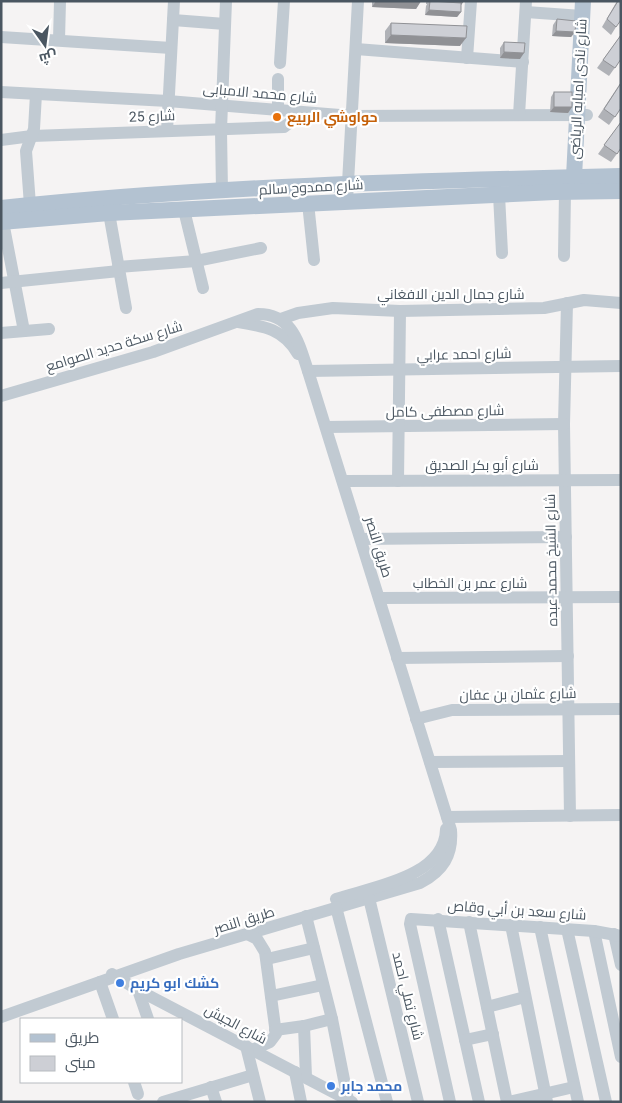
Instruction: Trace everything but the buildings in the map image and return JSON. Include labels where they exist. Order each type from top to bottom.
[{"type":"main road","name":"شارع نادى امبابه الرياضى","points":[[578,177],[582,115],[594,1]]},
{"type":"main road","name":"شارع نادى امبابه الرياضى","points":[[582,115],[583,8]]},
{"type":"main road","name":"شارع ممدوح سالم","points":[[2,217],[30,205],[222,192],[348,193],[482,187],[578,177],[621,176]]},
{"type":"main road","name":"شارع ممدوح سالم","points":[[482,187],[499,194],[621,191]]},
{"type":"main road","name":"شارع ممدوح سالم","points":[[2,217],[308,203],[348,193]]},
{"type":"street","points":[[59,40],[60,1]]},
{"type":"street","points":[[167,131],[174,1]]},
{"type":"street","points":[[222,192],[220,130],[226,1]]},
{"type":"street","points":[[280,63],[284,1]]},
{"type":"street","points":[[348,193],[358,1]]},
{"type":"street","points":[[467,58],[471,1]]},
{"type":"street","points":[[519,115],[526,7],[583,8]]},
{"type":"street","points":[[173,20],[225,24]]},
{"type":"street","points":[[1,37],[171,48]]},
{"type":"street","points":[[356,49],[523,62]]},
{"type":"street","points":[[278,79],[278,110]]},
{"type":"street","name":"شارع محمد الامبابى","points":[[1,92],[168,101],[352,116],[582,115]]},
{"type":"street","points":[[30,205],[26,152],[32,136],[36,94]]},
{"type":"street","name":"شارع 25","points":[[1,140],[32,136],[284,127],[293,120],[294,111]]},
{"type":"street","points":[[564,256],[565,192]]},
{"type":"street","points":[[499,194],[502,253]]},
{"type":"street","points":[[308,203],[314,260]]},
{"type":"street","points":[[184,210],[203,288]]},
{"type":"street","points":[[109,213],[126,308]]},
{"type":"street","points":[[2,217],[24,331]]},
{"type":"street","points":[[1,283],[196,261],[261,248]]},
{"type":"street","name":"شارع جمال الدين الافغاني","points":[[281,319],[298,312],[324,308],[400,311],[544,308],[584,300],[621,303]]},
{"type":"street","name":"شارع الشيخ محمد عبده","points":[[567,303],[564,424],[570,816]]},
{"type":"street","points":[[398,481],[400,311]]},
{"type":"street","name":"شارع سكة حديد الصوامع","points":[[1,396],[152,352],[258,314],[281,319]]},
{"type":"street","points":[[281,319],[296,335],[308,371]]},
{"type":"street","points":[[234,322],[273,329],[284,335],[308,371]]},
{"type":"street","points":[[1,333],[49,329]]},
{"type":"street","name":"شارع احمد عرابي","points":[[308,371],[621,366]]},
{"type":"street","name":"طريق النصر","points":[[1,1009],[420,883],[432,877],[442,868],[449,856],[452,843],[451,830],[308,371]]},
{"type":"street","name":"شارع مصطفى كامل","points":[[326,427],[564,424]]},
{"type":"street","name":"شارع أبو بكر الصديق","points":[[342,481],[621,480]]},
{"type":"street","points":[[360,539],[566,537]]},
{"type":"street","name":"شارع عمر بن الخطاب","points":[[379,598],[621,598]]},
{"type":"street","points":[[397,658],[568,656]]},
{"type":"street","name":"شارع عثمان بن عفان","points":[[416,719],[452,710],[621,709]]},
{"type":"street","points":[[430,762],[569,761]]},
{"type":"street","points":[[447,817],[621,815]]},
{"type":"street","name":"طريق النصر","points":[[1,1017],[108,977],[408,876],[426,868],[439,854],[446,836],[447,817]]},
{"type":"street","name":"شارع تملي احمد","points":[[369,898],[418,1102]]},
{"type":"street","points":[[336,907],[387,1102]]},
{"type":"street","points":[[306,916],[332,1019],[342,1099]]},
{"type":"street","name":"شارع سعد بن أبي وقاص","points":[[450,1102],[410,924],[411,919],[438,919],[594,931],[618,935]]},
{"type":"street","points":[[438,919],[479,1102]]},
{"type":"street","points":[[469,922],[508,1102],[546,1098],[574,1087]]},
{"type":"street","points":[[511,925],[546,1098]]},
{"type":"street","points":[[540,927],[578,1102]]},
{"type":"street","points":[[567,929],[606,1102]]},
{"type":"street","points":[[594,931],[621,1057]]},
{"type":"street","points":[[247,934],[257,939],[262,945],[267,959],[275,1030],[274,1039],[249,1048],[252,1075],[260,1102]]},
{"type":"street","points":[[618,935],[621,965]]},
{"type":"street","points":[[267,959],[314,948]]},
{"type":"street","points":[[108,977],[113,1018]]},
{"type":"street","name":"شارع الجيش","points":[[108,977],[138,990],[342,1099]]},
{"type":"street","points":[[271,996],[323,985]]},
{"type":"street","points":[[138,990],[148,1018]]},
{"type":"street","points":[[487,1007],[526,997]]},
{"type":"street","points":[[275,1030],[304,1026],[332,1019]]},
{"type":"street","points":[[301,1102],[300,1075],[304,1026]]},
{"type":"street","points":[[465,1040],[493,1034]]},
{"type":"street","points":[[163,1102],[252,1075]]},
{"type":"street","points":[[134,1083],[138,1094]]},
{"type":"street","points":[[211,1087],[216,1102]]},
{"type":"place","name":"حواوشي الربيع","points":[[277,117]]},
{"type":"place","name":"كشك ابو كريم","points":[[120,983]]},
{"type":"place","name":"محمد جابر","points":[[331,1086]]}]
